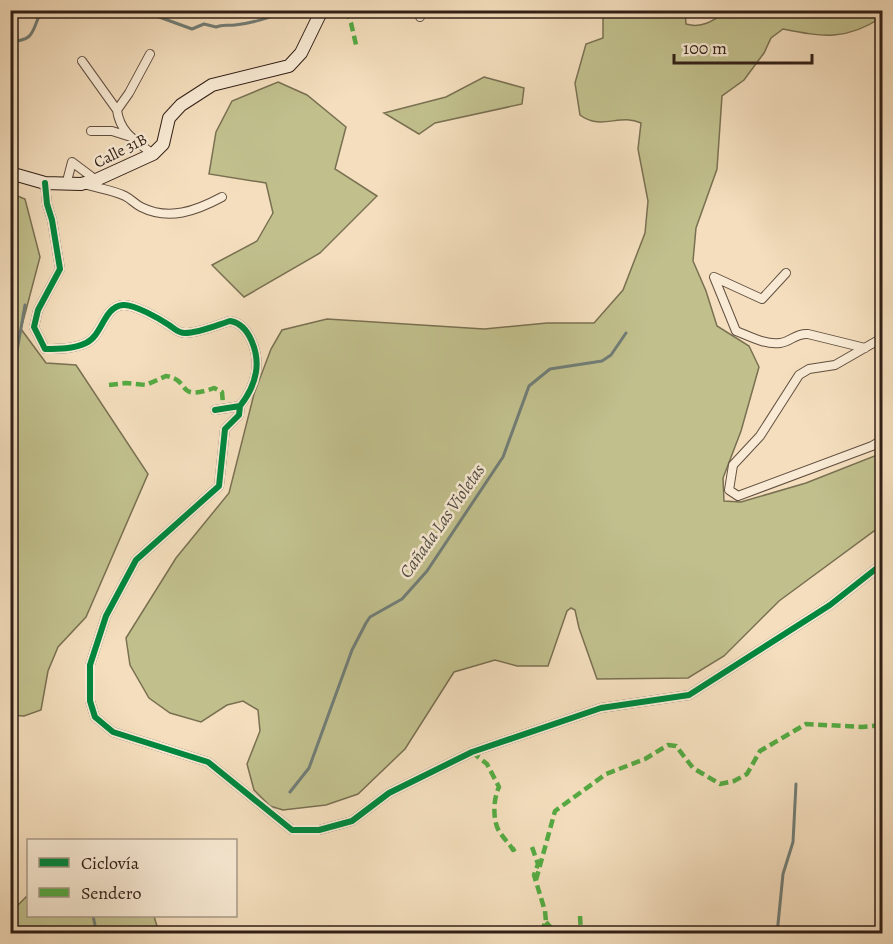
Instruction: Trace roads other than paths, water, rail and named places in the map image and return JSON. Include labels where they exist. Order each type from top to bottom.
[{"type":"street","name":"Calle 31B","points":[[10,173],[45,183],[66,185],[90,182],[153,154],[163,144],[170,118],[181,105],[212,86],[243,76],[289,66],[301,53],[322,10]]},
{"type":"street","points":[[117,110],[150,54]]},
{"type":"street","points":[[82,61],[117,110],[119,124],[153,154]]},
{"type":"street","points":[[91,131],[112,131],[133,138]]},
{"type":"street","points":[[66,185],[72,162],[90,182],[158,213],[181,214],[204,207],[222,197]]},
{"type":"street","points":[[45,183],[60,269],[38,310],[34,327],[45,349],[73,348],[88,342],[98,334],[111,310],[126,305],[147,313],[175,331],[186,333],[230,321],[235,322],[246,330],[253,345],[256,361],[256,371],[248,396],[240,406],[239,415],[225,429],[219,486],[136,560],[106,616],[90,664],[90,701],[94,717],[113,732],[208,762],[292,830],[319,830],[352,821],[389,793],[472,752],[601,708],[689,695],[830,605],[882,564]]},
{"type":"street","points":[[786,273],[762,299],[714,277],[736,331],[765,342],[781,343],[799,333],[865,348]]},
{"type":"street","points":[[882,338],[835,365],[809,369],[799,375],[760,436],[733,465],[729,490],[738,496],[873,446],[882,440]]},
{"type":"street","points":[[214,410],[240,406]]},
{"type":"waterway","points":[[10,42],[29,36],[42,10]]},
{"type":"waterway","points":[[140,10],[192,29],[204,24],[216,27],[253,22],[273,16],[281,10]]},
{"type":"waterway","name":"Cañada Las Violetas","points":[[10,391],[25,305]]},
{"type":"waterway","name":"Cañada Las Violetas","points":[[290,792],[309,768],[352,650],[366,623],[370,617],[402,599],[427,571],[503,457],[529,386],[550,369],[602,361],[611,355],[626,333]]},
{"type":"waterway","points":[[777,934],[783,874],[793,842],[796,784]]},
{"type":"waterway","points":[[93,917],[97,934]]}]
